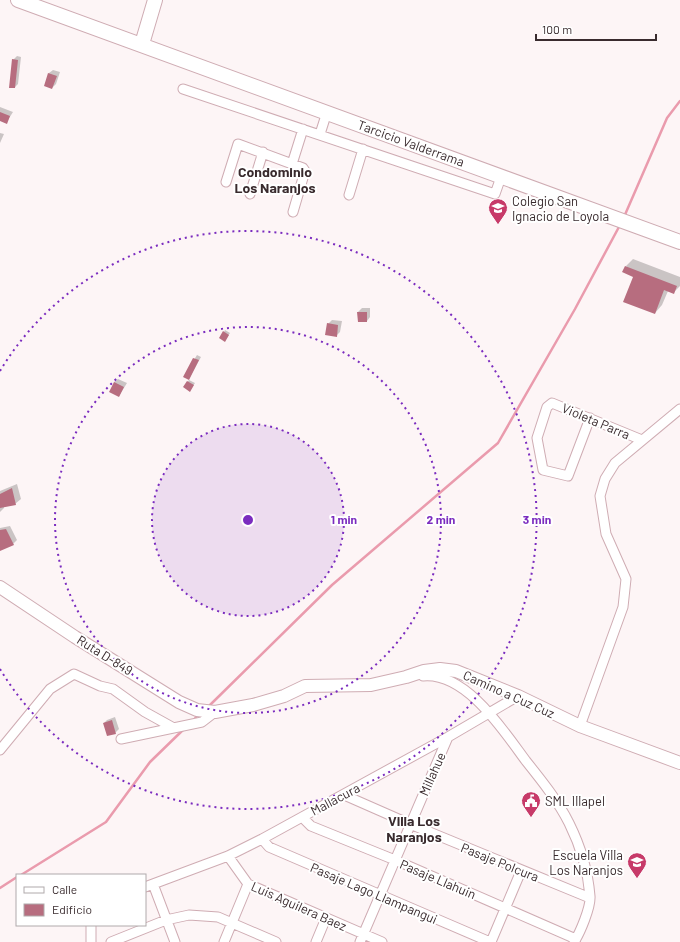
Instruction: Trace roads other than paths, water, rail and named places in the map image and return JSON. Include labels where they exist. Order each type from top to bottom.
[{"type":"main road","name":"Tarcicio Valderrama","points":[[18,0],[142,44],[680,242]]},
{"type":"main road","points":[[142,44],[155,0]]},
{"type":"main road","name":"Ruta D-849","points":[[0,587],[75,637],[179,702],[197,710],[215,712]]},
{"type":"main road","name":"Camino a Cuz Cuz","points":[[215,712],[254,705],[284,696],[305,686],[370,685],[406,677],[424,671],[440,669],[456,671],[518,696],[580,726],[680,763]]},
{"type":"street","points":[[183,88],[495,194],[501,177]]},
{"type":"street","points":[[320,134],[327,112]]},
{"type":"street","points":[[292,164],[303,129]]},
{"type":"street","points":[[226,182],[238,144],[263,152],[305,169],[293,212]]},
{"type":"street","points":[[350,195],[363,149]]},
{"type":"street","points":[[250,194],[263,152]]},
{"type":"street","name":"Violeta Parra","points":[[590,418],[568,476],[543,470],[536,438],[547,407],[552,403],[590,418],[642,440]]},
{"type":"street","points":[[580,726],[623,607],[626,579],[606,534],[600,496],[605,479],[615,463],[680,409]]},
{"type":"street","points":[[0,750],[50,689],[74,674],[100,686],[113,689],[145,712],[172,727]]},
{"type":"street","points":[[406,677],[430,675],[446,679],[457,685],[490,713],[550,792],[570,824],[579,847],[587,876],[590,898],[576,940]]},
{"type":"street","name":"Mallacura","points":[[149,886],[228,856],[262,839],[448,738],[518,696]]},
{"type":"street","points":[[121,739],[172,727],[202,722],[215,712]]},
{"type":"street","name":"Millahue","points":[[361,938],[448,738]]},
{"type":"street","name":"Pasaje Polcura","points":[[344,795],[521,871],[590,898]]},
{"type":"street","name":"Pasaje Llahuin","points":[[302,817],[311,826],[395,860],[576,940]]},
{"type":"street","name":"Pasaje Lago Llampangui","points":[[262,839],[269,847],[379,896],[491,942]]},
{"type":"street","name":"Luis Aguilera Baez","points":[[228,856],[248,884],[326,918],[361,938],[382,942]]},
{"type":"street","points":[[491,942],[521,871]]},
{"type":"street","points":[[224,942],[248,884]]},
{"type":"street","points":[[149,886],[175,942]]},
{"type":"street","points":[[111,942],[166,920],[189,915],[207,915],[218,917],[276,942]]},
{"type":"street","points":[[316,942],[326,918]]},
{"type":"street","points":[[91,926],[91,942]]},
{"type":"waterway","points":[[624,217],[667,118],[680,101]]},
{"type":"waterway","points":[[210,705],[332,585],[498,443],[575,309],[620,225]]},
{"type":"waterway","points":[[193,721],[197,716]]},
{"type":"waterway","points":[[23,874],[106,822],[150,762],[185,728]]},
{"type":"waterway","points":[[0,888],[16,878]]},
{"type":"place","name":"Colegio San Ignacio de Loyola","points":[[498,225]]},
{"type":"place","name":"SML Illapel","points":[[531,818]]},
{"type":"place","name":"Escuela Villa Los Naranjos","points":[[637,879]]},
{"type":"district","name":"Condominio Los Naranjos","points":[[275,180]]},
{"type":"district","name":"Villa Los Naranjos","points":[[414,830]]}]
